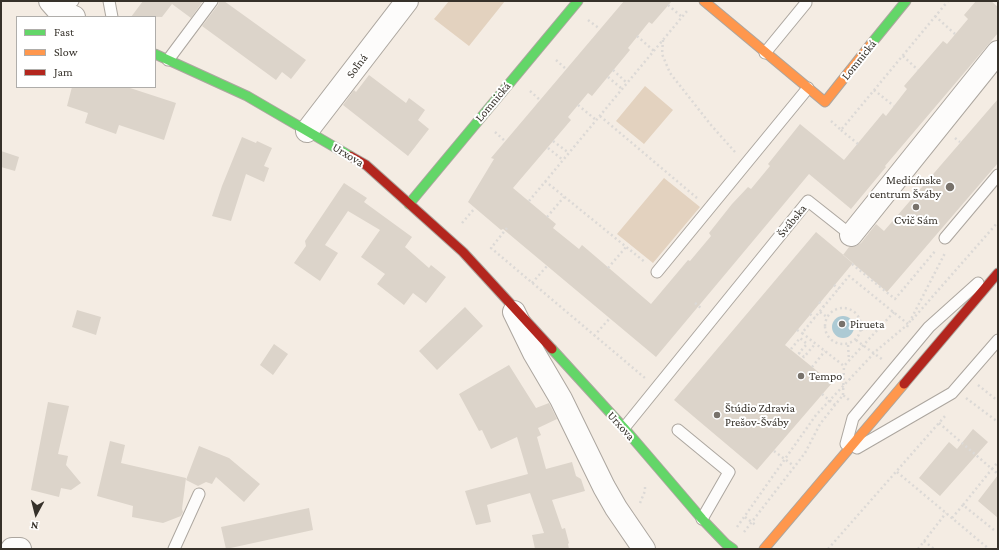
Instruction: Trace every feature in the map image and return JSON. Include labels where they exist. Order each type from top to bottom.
[{"type":"street","name":"Soľná","points":[[307,131],[407,1]]},
{"type":"street","name":"Lomnická","points":[[409,204],[578,1]]},
{"type":"street","name":"Lomnická","points":[[704,1],[825,102],[906,1]]},
{"type":"street","name":"Švábska","points":[[851,235],[998,52]]},
{"type":"street","name":"Urxova","points":[[156,54],[246,96],[366,165],[463,252],[624,428],[702,519],[730,547]]},
{"type":"street","points":[[764,549],[998,273]]},
{"type":"street","name":"Urxova","points":[[509,302],[534,353],[561,399],[616,508],[644,549]]},
{"type":"street","points":[[12,549],[20,549]]},
{"type":"lane","points":[[109,1],[112,16]]},
{"type":"lane","points":[[168,60],[212,1]]},
{"type":"lane","points":[[766,52],[806,3]]},
{"type":"lane","points":[[657,272],[808,88]]},
{"type":"lane","points":[[942,244],[998,176]]},
{"type":"lane","name":"Švábska","points":[[624,428],[808,201],[851,235]]},
{"type":"lane","points":[[843,456],[853,418],[929,327],[998,264]]},
{"type":"lane","points":[[843,456],[952,394],[998,340]]},
{"type":"lane","points":[[678,430],[729,472],[702,519]]},
{"type":"lane","points":[[174,549],[199,494]]},
{"type":"path","points":[[841,130],[948,1]]},
{"type":"path","points":[[668,5],[682,17]]},
{"type":"path","points":[[529,201],[690,6]]},
{"type":"path","points":[[935,16],[955,34]]},
{"type":"path","points":[[582,24],[587,19],[600,30]]},
{"type":"path","points":[[637,36],[654,51]]},
{"type":"path","points":[[663,40],[662,54],[670,73],[711,125],[746,164]]},
{"type":"path","points":[[903,56],[918,70]]},
{"type":"path","points":[[554,58],[566,69]]},
{"type":"path","points":[[613,70],[627,83]]},
{"type":"path","points":[[608,77],[622,89]]},
{"type":"path","points":[[528,90],[540,100]]},
{"type":"path","points":[[874,90],[894,106]]},
{"type":"path","points":[[578,105],[596,120]]},
{"type":"path","points":[[600,116],[709,208]]},
{"type":"path","points":[[830,120],[858,144]]},
{"type":"path","points":[[489,136],[494,130],[505,141]]},
{"type":"path","points":[[554,141],[569,153]]},
{"type":"path","points":[[548,148],[563,160]]},
{"type":"path","points":[[545,182],[657,272]]},
{"type":"path","points":[[547,217],[564,197]]},
{"type":"path","points":[[462,223],[475,208]]},
{"type":"path","points":[[458,220],[468,228]]},
{"type":"path","points":[[730,547],[816,415],[874,354],[908,324],[998,222]]},
{"type":"path","points":[[491,248],[507,228]]},
{"type":"path","points":[[485,243],[656,388]]},
{"type":"path","points":[[852,264],[894,299],[942,244],[946,252],[906,330]]},
{"type":"path","points":[[608,268],[626,247]]},
{"type":"path","points":[[532,283],[547,266]]},
{"type":"path","points":[[802,334],[849,276],[908,324]]},
{"type":"path","points":[[834,285],[839,289]]},
{"type":"path","points":[[820,302],[824,306]]},
{"type":"path","points":[[847,308],[852,310],[860,319],[861,330],[856,340],[848,344],[838,344],[833,342],[827,336],[824,326],[827,317],[836,310],[847,308]]},
{"type":"path","points":[[820,312],[827,317]]},
{"type":"path","points":[[730,547],[805,453],[820,424],[842,395],[844,366],[894,312]]},
{"type":"path","points":[[810,314],[815,318]]},
{"type":"path","points":[[594,336],[610,318]]},
{"type":"path","points":[[861,330],[882,325]]},
{"type":"path","points":[[797,330],[844,366]]},
{"type":"path","points":[[791,349],[800,338],[807,344],[799,353],[804,357],[815,344]]},
{"type":"path","points":[[856,340],[885,361],[882,366]]},
{"type":"path","points":[[848,344],[849,362]]},
{"type":"path","points":[[812,367],[825,351]]},
{"type":"path","points":[[975,382],[998,401]]},
{"type":"path","points":[[822,394],[835,405]]},
{"type":"path","points":[[842,395],[852,402]]},
{"type":"path","points":[[963,396],[998,422]]},
{"type":"path","points":[[828,549],[949,412]]},
{"type":"path","points":[[939,423],[998,474]]},
{"type":"path","points":[[774,451],[794,466]]},
{"type":"path","points":[[952,518],[998,462]]},
{"type":"path","points":[[897,472],[989,549]]},
{"type":"path","points":[[963,505],[994,530]]},
{"type":"path","points":[[918,549],[946,513]]},
{"type":"path","points":[[924,541],[933,549]]},
{"type":"shaded area","points":[[449,1],[505,1],[469,46],[434,19]]},
{"type":"shaded area","points":[[645,86],[673,110],[644,144],[616,121]]},
{"type":"shaded area","points":[[664,178],[700,207],[653,263],[617,234]]},
{"type":"water","points":[[843,316],[851,319],[854,327],[851,335],[843,338],[835,335],[832,327],[835,319]]},
{"type":"building","points":[[143,1],[203,1],[191,18],[172,4],[162,17],[132,16]]},
{"type":"building","points":[[219,1],[224,1],[306,60],[291,79],[282,72],[276,80],[202,26],[218,5]]},
{"type":"building","points":[[624,1],[672,1],[652,24],[649,22],[628,48],[630,50],[592,96],[588,93],[568,117],[571,120],[513,188],[556,224],[553,228],[579,249],[582,245],[651,304],[688,260],[690,261],[711,236],[709,233],[732,204],[748,187],[751,189],[770,166],[768,164],[800,124],[844,160],[883,113],[886,116],[907,89],[904,86],[943,41],[947,44],[968,19],[964,15],[976,1],[991,1],[998,7],[998,33],[885,166],[886,167],[851,209],[809,174],[656,357],[503,229],[501,230],[468,202],[494,159],[491,158]]},
{"type":"building","points":[[369,75],[406,103],[409,98],[425,110],[418,120],[429,129],[408,156],[343,105],[354,90],[356,92]]},
{"type":"building","points":[[72,88],[130,88],[176,103],[164,140],[119,125],[116,134],[85,123],[88,113],[67,106]]},
{"type":"building","name":"Medicínske centrum Šváby","points":[[998,99],[998,163],[887,292],[843,255],[849,247],[856,246],[861,243],[876,224],[884,231]]},
{"type":"building","points":[[242,137],[256,143],[257,141],[272,148],[264,166],[269,168],[264,182],[246,174],[231,221],[212,216],[222,186]]},
{"type":"building","points":[[1,151],[19,157],[15,171],[1,167]]},
{"type":"building","points":[[344,183],[367,198],[364,202],[412,237],[405,247],[429,268],[431,265],[446,277],[426,303],[413,293],[404,305],[377,284],[385,274],[361,257],[380,230],[348,211],[325,245],[338,253],[320,281],[294,263],[306,246],[305,241]]},
{"type":"building","points":[[816,232],[853,263],[785,345],[832,383],[757,470],[674,400]]},
{"type":"building","points":[[465,307],[483,326],[437,370],[419,351]]},
{"type":"building","points":[[77,310],[101,317],[96,335],[72,327]]},
{"type":"building","points":[[274,344],[288,354],[273,375],[260,365]]},
{"type":"building","points":[[509,365],[536,408],[549,403],[557,419],[538,428],[541,435],[537,437],[546,469],[572,462],[576,476],[581,479],[585,491],[552,500],[562,529],[565,528],[569,549],[535,549],[532,535],[544,533],[530,493],[487,505],[491,522],[476,525],[465,491],[528,474],[517,437],[491,449],[482,430],[479,431],[459,394]]},
{"type":"building","points":[[48,402],[69,406],[58,454],[68,456],[66,465],[81,483],[71,490],[61,488],[59,497],[31,490]]},
{"type":"building","points":[[973,429],[988,442],[940,496],[919,478],[949,442],[957,449]]},
{"type":"building","points":[[110,441],[125,445],[121,463],[186,478],[182,509],[183,512],[181,516],[163,523],[132,517],[133,506],[97,496]]},
{"type":"building","points":[[199,446],[229,458],[260,484],[244,502],[216,477],[212,484],[206,482],[198,486],[186,480]]},
{"type":"building","points":[[998,475],[998,518],[978,501]]},
{"type":"building","points":[[309,508],[313,530],[226,549],[221,527]]},
{"type":"traffic: fast","points":[[409,204],[578,1]]},
{"type":"traffic: fast","points":[[871,44],[906,1]]},
{"type":"traffic: fast","points":[[156,54],[247,96],[350,156]]},
{"type":"traffic: fast","points":[[552,349],[624,428],[702,519],[726,544],[733,549]]},
{"type":"traffic: slow","points":[[704,1],[825,102],[871,44]]},
{"type":"traffic: slow","points":[[764,549],[904,384]]},
{"type":"traffic: jam","points":[[350,156],[366,165],[463,252],[552,349]]},
{"type":"traffic: jam","points":[[904,384],[998,273]]},
{"type":"place","name":"Medicínske centrum Šváby","points":[[950,187]]},
{"type":"place","name":"Cvič Sám","points":[[916,207]]},
{"type":"place","name":"Pirueta","points":[[842,324]]},
{"type":"place","name":"Tempo","points":[[801,376]]},
{"type":"place","name":"Štúdio Zdravia Prešov-Šváby","points":[[717,415]]}]
